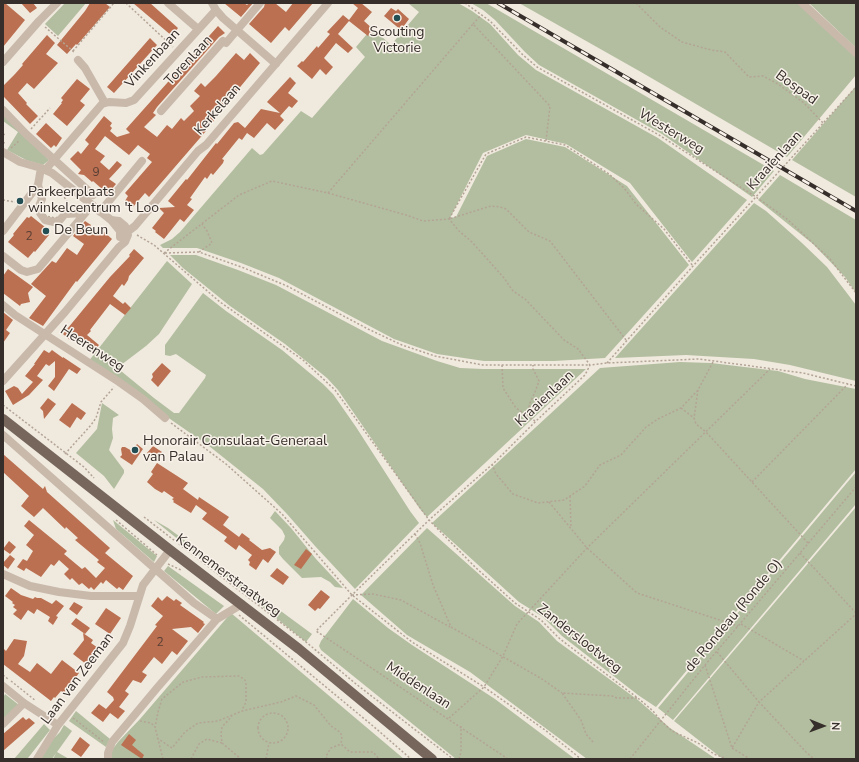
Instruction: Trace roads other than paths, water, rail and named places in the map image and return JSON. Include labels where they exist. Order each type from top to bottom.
[{"type":"main road","name":"Kennemerstraatweg","points":[[3,419],[299,649],[432,759]]},
{"type":"street","points":[[168,3],[198,29]]},
{"type":"street","name":"Torenlaan","points":[[161,111],[223,41],[226,43],[260,3]]},
{"type":"street","name":"Kerkelaan","points":[[3,381],[45,334],[119,246],[125,242],[126,231],[198,151],[206,145],[328,3]]},
{"type":"street","points":[[802,3],[856,53]]},
{"type":"street","points":[[3,62],[53,4]]},
{"type":"street","points":[[214,7],[236,31],[276,64]]},
{"type":"street","name":"Vinkenbaan","points":[[105,103],[126,103],[134,100],[198,29],[214,7]]},
{"type":"street","points":[[3,231],[38,185],[44,168],[54,160],[102,104],[105,103],[86,68],[77,57]]},
{"type":"street","points":[[3,110],[26,134],[93,195]]},
{"type":"street","points":[[3,152],[20,162],[44,168],[111,220],[122,223],[125,226],[126,231]]},
{"type":"street","points":[[100,212],[142,160]]},
{"type":"street","points":[[38,185],[42,199],[39,206],[40,213],[45,220],[50,222],[59,221],[66,214],[85,213]]},
{"type":"street","points":[[3,256],[21,270],[27,272],[38,269],[92,205]]},
{"type":"street","name":"Heerenweg","points":[[3,305],[15,315],[119,382],[164,418]]},
{"type":"street","points":[[3,436],[194,603],[218,619]]},
{"type":"street","name":"Laan van Zeeman","points":[[37,759],[58,725],[122,643],[130,626],[143,585],[170,550]]},
{"type":"street","points":[[3,574],[30,586],[59,592],[91,596],[139,596]]},
{"type":"street","points":[[108,759],[112,742],[156,688],[218,619],[242,604]]},
{"type":"street","points":[[4,689],[58,725]]},
{"type":"street","points":[[3,724],[24,703]]},
{"type":"railway","points":[[498,3],[856,211]]},
{"type":"place","name":"Scouting Victorie","points":[[397,18]]},
{"type":"place","name":"Parkeerplaats winkelcentrum 't Loo","points":[[20,201]]},
{"type":"place","name":"De Beun","points":[[46,231]]},
{"type":"place","name":"Honorair Consulaat-Generaal van Palau","points":[[135,450]]}]
